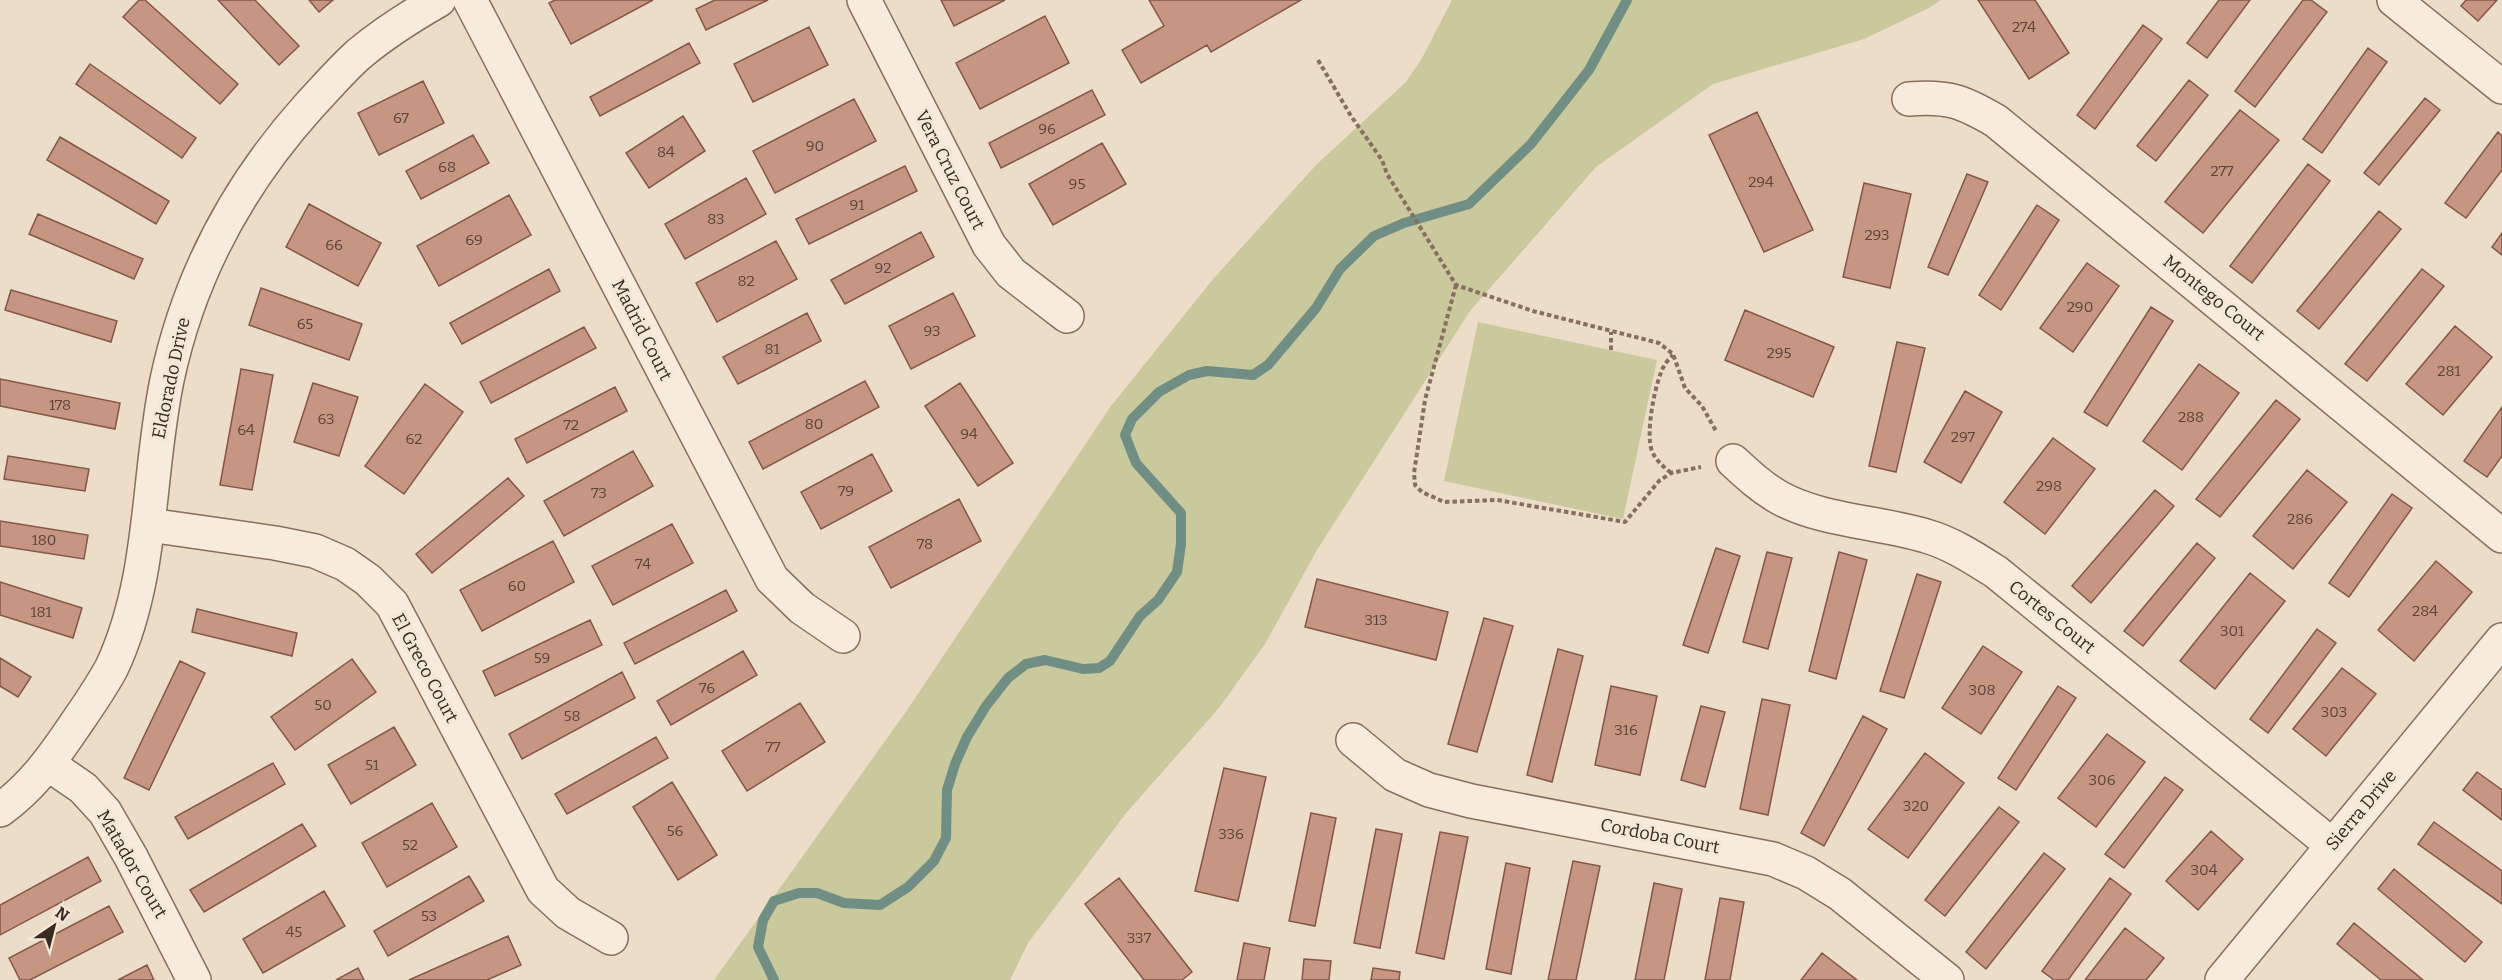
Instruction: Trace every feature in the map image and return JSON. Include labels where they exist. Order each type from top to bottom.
[{"type":"street","name":"Eldorado Drive","points":[[0,810],[16,798],[48,764],[111,668],[129,620],[141,573],[166,380],[187,303],[211,248],[240,194],[278,141],[358,55],[403,21],[439,0]]},
{"type":"street","name":"Madrid Court","points":[[470,0],[772,579],[802,608],[843,636]]},
{"type":"street","name":"Vera Cruz Court","points":[[864,0],[989,244],[1011,273],[1068,316]]},
{"type":"street","points":[[2394,0],[2502,87]]},
{"type":"street","name":"Montego Court","points":[[1909,99],[1930,97],[1965,103],[1996,121],[2502,536]]},
{"type":"street","name":"Cortes Court","points":[[1733,461],[1751,478],[1781,498],[1836,517],[1929,537],[1962,551],[1996,572],[2332,845]]},
{"type":"street","name":"El Greco Court","points":[[149,525],[315,551],[345,564],[368,580],[392,604],[543,890],[568,913],[611,938]]},
{"type":"street","name":"Sierra Drive","points":[[2222,980],[2502,640]]},
{"type":"street","name":"Cordoba Court","points":[[1353,740],[1395,776],[1429,790],[1471,801],[1773,859],[1806,873],[1840,894],[1947,980]]},
{"type":"street","name":"Matador Court","points":[[48,764],[83,788],[105,812],[131,857],[194,980]]},
{"type":"path","points":[[1318,60],[1351,116],[1382,160],[1387,174],[1456,285],[1533,311],[1659,343],[1673,354],[1685,388],[1702,406],[1733,461],[1671,473],[1659,481],[1625,522],[1497,500],[1444,502],[1422,492],[1415,485],[1414,473],[1425,400],[1456,285]]},
{"type":"path","points":[[1611,332],[1611,350]]},
{"type":"path","points":[[1671,473],[1657,461],[1651,448],[1651,421],[1657,387],[1664,366],[1673,354]]},
{"type":"green space","points":[[1452,0],[1941,0],[1864,39],[1713,84],[1596,167],[1470,311],[1317,550],[1265,644],[1219,708],[1127,812],[1028,943],[1010,980],[714,980],[903,716],[1111,406],[1214,278],[1316,165],[1405,83],[1421,60]]},
{"type":"green space","points":[[1478,322],[1657,360],[1623,519],[1444,481]]},
{"type":"building","points":[[139,0],[145,0],[238,84],[220,104],[123,17]]},
{"type":"building","points":[[218,0],[255,0],[299,46],[279,65]]},
{"type":"building","points":[[309,0],[333,0],[319,12]]},
{"type":"building","points":[[555,0],[653,0],[571,44],[549,3]]},
{"type":"building","points":[[715,0],[768,0],[706,30],[696,9]]},
{"type":"building","points":[[941,0],[1005,0],[954,26]]},
{"type":"building","points":[[1149,0],[1301,0],[1211,52],[1207,45],[1141,83],[1122,50],[1164,26]]},
{"type":"building","points":[[1978,0],[2035,0],[2069,53],[2029,79]]},
{"type":"building","points":[[2219,0],[2250,0],[2207,58],[2187,43]]},
{"type":"building","points":[[2303,0],[2311,0],[2327,12],[2255,107],[2235,91]]},
{"type":"building","points":[[2466,0],[2497,0],[2478,21],[2461,6]]},
{"type":"building","points":[[1045,16],[1069,63],[980,109],[956,63]]},
{"type":"building","points":[[2143,25],[2162,39],[2095,129],[2077,115]]},
{"type":"building","points":[[809,27],[828,65],[753,102],[734,64]]},
{"type":"building","points":[[689,43],[700,63],[600,116],[590,97]]},
{"type":"building","points":[[2368,48],[2387,62],[2322,153],[2303,139]]},
{"type":"building","points":[[90,64],[196,138],[182,158],[76,84]]},
{"type":"building","points":[[2189,80],[2208,95],[2156,161],[2137,146]]},
{"type":"building","points":[[423,81],[444,123],[379,155],[358,113]]},
{"type":"building","points":[[1092,90],[1105,115],[1001,168],[989,143]]},
{"type":"building","points":[[2425,98],[2440,110],[2379,185],[2364,173]]},
{"type":"building","points":[[854,99],[876,141],[775,193],[753,151]]},
{"type":"building","points":[[2240,110],[2279,140],[2203,233],[2165,202]]},
{"type":"building","points":[[1757,112],[1813,230],[1764,252],[1709,135]]},
{"type":"building","points":[[683,116],[705,151],[649,188],[626,153]]},
{"type":"building","points":[[2498,132],[2502,136],[2502,170],[2466,218],[2445,203]]},
{"type":"building","points":[[473,135],[489,163],[421,199],[406,171]]},
{"type":"building","points":[[60,137],[169,201],[156,224],[47,160]]},
{"type":"building","points":[[1102,143],[1126,184],[1053,225],[1029,184]]},
{"type":"building","points":[[2308,164],[2330,181],[2252,283],[2230,266]]},
{"type":"building","points":[[905,166],[917,191],[809,244],[796,219]]},
{"type":"building","points":[[1967,174],[1988,182],[1948,275],[1928,267]]},
{"type":"building","points":[[746,178],[766,214],[685,259],[665,224]]},
{"type":"building","points":[[1864,183],[1911,194],[1890,288],[1843,277]]},
{"type":"building","points":[[509,195],[531,235],[439,286],[417,246]]},
{"type":"building","points":[[309,204],[381,243],[358,286],[286,247]]},
{"type":"building","points":[[2037,205],[2059,220],[2001,310],[1979,295]]},
{"type":"building","points":[[2379,211],[2401,229],[2319,329],[2297,311]]},
{"type":"building","points":[[38,214],[143,259],[134,279],[29,234]]},
{"type":"building","points":[[921,232],[934,257],[845,304],[831,280]]},
{"type":"building","points":[[2502,233],[2502,255],[2492,247]]},
{"type":"building","points":[[776,241],[797,279],[717,322],[696,283]]},
{"type":"building","points":[[2087,263],[2119,286],[2073,352],[2040,328]]},
{"type":"building","points":[[549,269],[560,291],[462,344],[450,323]]},
{"type":"building","points":[[2422,269],[2444,286],[2367,381],[2345,364]]},
{"type":"building","points":[[261,288],[362,324],[349,360],[249,325]]},
{"type":"building","points":[[11,290],[117,321],[111,342],[5,310]]},
{"type":"building","points":[[953,293],[975,336],[911,369],[889,326]]},
{"type":"building","points":[[2151,307],[2173,321],[2107,426],[2084,412]]},
{"type":"building","points":[[1745,310],[1834,347],[1813,397],[1725,360]]},
{"type":"building","points":[[807,313],[821,341],[738,384],[723,357]]},
{"type":"building","points":[[2455,326],[2492,357],[2443,415],[2406,384]]},
{"type":"building","points":[[584,327],[596,348],[491,403],[480,382]]},
{"type":"building","points":[[1897,342],[1925,348],[1896,472],[1869,466]]},
{"type":"building","points":[[2199,364],[2239,393],[2182,470],[2143,441]]},
{"type":"building","points":[[241,369],[273,375],[252,490],[220,485]]},
{"type":"building","points":[[0,379],[120,403],[115,429],[0,406]]},
{"type":"building","points":[[865,381],[879,407],[763,469],[749,442]]},
{"type":"building","points":[[313,383],[358,397],[339,456],[294,442]]},
{"type":"building","points":[[960,383],[1013,463],[978,486],[925,406]]},
{"type":"building","points":[[425,384],[463,412],[404,494],[365,466]]},
{"type":"building","points":[[615,387],[627,411],[527,463],[515,439]]},
{"type":"building","points":[[1965,391],[2002,412],[1961,483],[1924,462]]},
{"type":"building","points":[[2276,400],[2300,419],[2220,517],[2196,499]]},
{"type":"building","points":[[2502,407],[2502,456],[2487,477],[2464,461]]},
{"type":"building","points":[[2053,438],[2095,469],[2045,534],[2004,502]]},
{"type":"building","points":[[633,451],[653,486],[564,536],[544,501]]},
{"type":"building","points":[[872,454],[892,491],[821,529],[801,492]]},
{"type":"building","points":[[8,456],[89,469],[85,491],[4,479]]},
{"type":"building","points":[[2307,470],[2347,502],[2293,569],[2253,536]]},
{"type":"building","points":[[508,478],[524,496],[432,573],[416,554]]},
{"type":"building","points":[[2155,490],[2174,506],[2091,603],[2072,586]]},
{"type":"building","points":[[2392,494],[2412,508],[2349,597],[2329,583]]},
{"type":"building","points":[[959,499],[981,541],[891,588],[869,547]]},
{"type":"building","points":[[0,521],[88,535],[84,559],[0,546]]},
{"type":"building","points":[[672,524],[693,563],[613,605],[592,566]]},
{"type":"building","points":[[553,541],[574,582],[482,631],[460,590]]},
{"type":"building","points":[[2197,543],[2215,558],[2143,646],[2124,631]]},
{"type":"building","points":[[1716,548],[1740,556],[1708,653],[1683,645]]},
{"type":"building","points":[[1767,552],[1792,558],[1768,649],[1743,642]]},
{"type":"building","points":[[1839,552],[1867,560],[1836,679],[1809,671]]},
{"type":"building","points":[[2436,561],[2472,592],[2414,661],[2378,630]]},
{"type":"building","points":[[2250,573],[2285,601],[2215,689],[2180,661]]},
{"type":"building","points":[[1917,574],[1941,582],[1904,698],[1880,691]]},
{"type":"building","points":[[1317,579],[1448,612],[1436,660],[1305,627]]},
{"type":"building","points":[[0,582],[82,608],[73,638],[0,615]]},
{"type":"building","points":[[726,590],[737,611],[635,664],[624,643]]},
{"type":"building","points":[[197,609],[297,633],[292,656],[192,632]]},
{"type":"building","points":[[1484,618],[1513,626],[1477,752],[1448,744]]},
{"type":"building","points":[[590,620],[602,645],[495,696],[483,671]]},
{"type":"building","points":[[2317,629],[2336,643],[2268,733],[2250,719]]},
{"type":"building","points":[[1983,646],[2022,672],[1981,734],[1942,708]]},
{"type":"building","points":[[1558,649],[1583,656],[1552,782],[1527,775]]},
{"type":"building","points":[[743,651],[757,675],[671,725],[657,701]]},
{"type":"building","points":[[0,658],[31,677],[18,697],[0,686]]},
{"type":"building","points":[[352,659],[376,692],[295,750],[271,717]]},
{"type":"building","points":[[180,661],[205,673],[149,790],[124,778]]},
{"type":"building","points":[[2342,668],[2376,694],[2326,756],[2293,729]]},
{"type":"building","points":[[622,672],[635,698],[522,759],[509,734]]},
{"type":"building","points":[[1611,686],[1657,696],[1640,775],[1595,765]]},
{"type":"building","points":[[2058,686],[2076,698],[2016,790],[1998,778]]},
{"type":"building","points":[[1762,699],[1790,705],[1768,815],[1740,809]]},
{"type":"building","points":[[800,703],[825,742],[747,791],[722,751]]},
{"type":"building","points":[[1701,706],[1725,712],[1705,787],[1681,780]]},
{"type":"building","points":[[1863,716],[1887,729],[1824,846],[1801,833]]},
{"type":"building","points":[[394,727],[416,765],[351,804],[328,765]]},
{"type":"building","points":[[2107,734],[2145,762],[2096,827],[2058,798]]},
{"type":"building","points":[[656,737],[668,758],[567,814],[555,794]]},
{"type":"building","points":[[1925,753],[1964,783],[1908,858],[1868,829]]},
{"type":"building","points":[[273,763],[285,784],[188,839],[175,817]]},
{"type":"building","points":[[1224,768],[1266,777],[1238,901],[1195,891]]},
{"type":"building","points":[[2477,772],[2502,790],[2502,820],[2463,790]]},
{"type":"building","points":[[2165,777],[2183,790],[2124,868],[2105,854]]},
{"type":"building","points":[[672,782],[717,855],[678,880],[633,807]]},
{"type":"building","points":[[432,803],[457,847],[387,887],[362,843]]},
{"type":"building","points":[[1999,807],[2019,822],[1945,916],[1925,900]]},
{"type":"building","points":[[1311,813],[1336,818],[1315,926],[1289,921]]},
{"type":"building","points":[[2434,822],[2502,871],[2502,904],[2418,844]]},
{"type":"building","points":[[302,824],[316,846],[204,912],[190,890]]},
{"type":"building","points":[[1376,829],[1402,834],[1380,948],[1354,943]]},
{"type":"building","points":[[2211,831],[2243,859],[2198,910],[2166,881]]},
{"type":"building","points":[[1440,832],[1468,837],[1444,959],[1416,953]]},
{"type":"building","points":[[2044,853],[2065,869],[1986,969],[1966,952]]},
{"type":"building","points":[[88,857],[101,881],[0,935],[0,905]]},
{"type":"building","points":[[1573,861],[1600,866],[1576,980],[1548,980]]},
{"type":"building","points":[[1506,863],[1530,868],[1511,974],[1486,969]]},
{"type":"building","points":[[2394,869],[2482,942],[2465,962],[2378,889]]},
{"type":"building","points":[[469,876],[484,901],[388,956],[374,931]]},
{"type":"building","points":[[1119,878],[1192,972],[1182,980],[1144,980],[1085,904]]},
{"type":"building","points":[[2110,878],[2131,894],[2068,980],[2054,980],[2042,971]]},
{"type":"building","points":[[1654,883],[1682,889],[1664,980],[1635,980]]},
{"type":"building","points":[[324,891],[345,926],[263,973],[243,939]]},
{"type":"building","points":[[1720,898],[1744,902],[1730,980],[1705,980]]},
{"type":"building","points":[[109,906],[123,932],[30,980],[20,980],[9,958]]},
{"type":"building","points":[[2354,923],[2423,980],[2381,980],[2337,944]]},
{"type":"building","points":[[2125,928],[2164,958],[2146,980],[2085,980]]},
{"type":"building","points":[[508,936],[521,965],[487,980],[409,980]]},
{"type":"building","points":[[1244,943],[1270,948],[1264,980],[1237,980]]},
{"type":"building","points":[[1822,953],[1857,980],[1801,980]]},
{"type":"building","points":[[1304,959],[1331,961],[1329,980],[1302,980]]},
{"type":"building","points":[[147,965],[154,980],[118,980]]},
{"type":"building","points":[[358,968],[364,980],[336,980]]},
{"type":"building","points":[[1373,968],[1400,972],[1399,980],[1371,980]]},
{"type":"waterway","points":[[774,980],[758,947],[763,920],[774,901],[799,893],[817,893],[844,903],[880,905],[908,887],[934,861],[946,838],[947,790],[955,764],[967,737],[986,706],[1008,678],[1026,664],[1045,660],[1083,669],[1099,668],[1110,661],[1140,616],[1158,600],[1177,572],[1181,544],[1181,513],[1136,463],[1125,435],[1132,419],[1159,392],[1189,375],[1207,371],[1253,375],[1268,365],[1316,308],[1340,269],[1374,236],[1404,223],[1469,204],[1531,144],[1589,70],[1627,0]]}]
